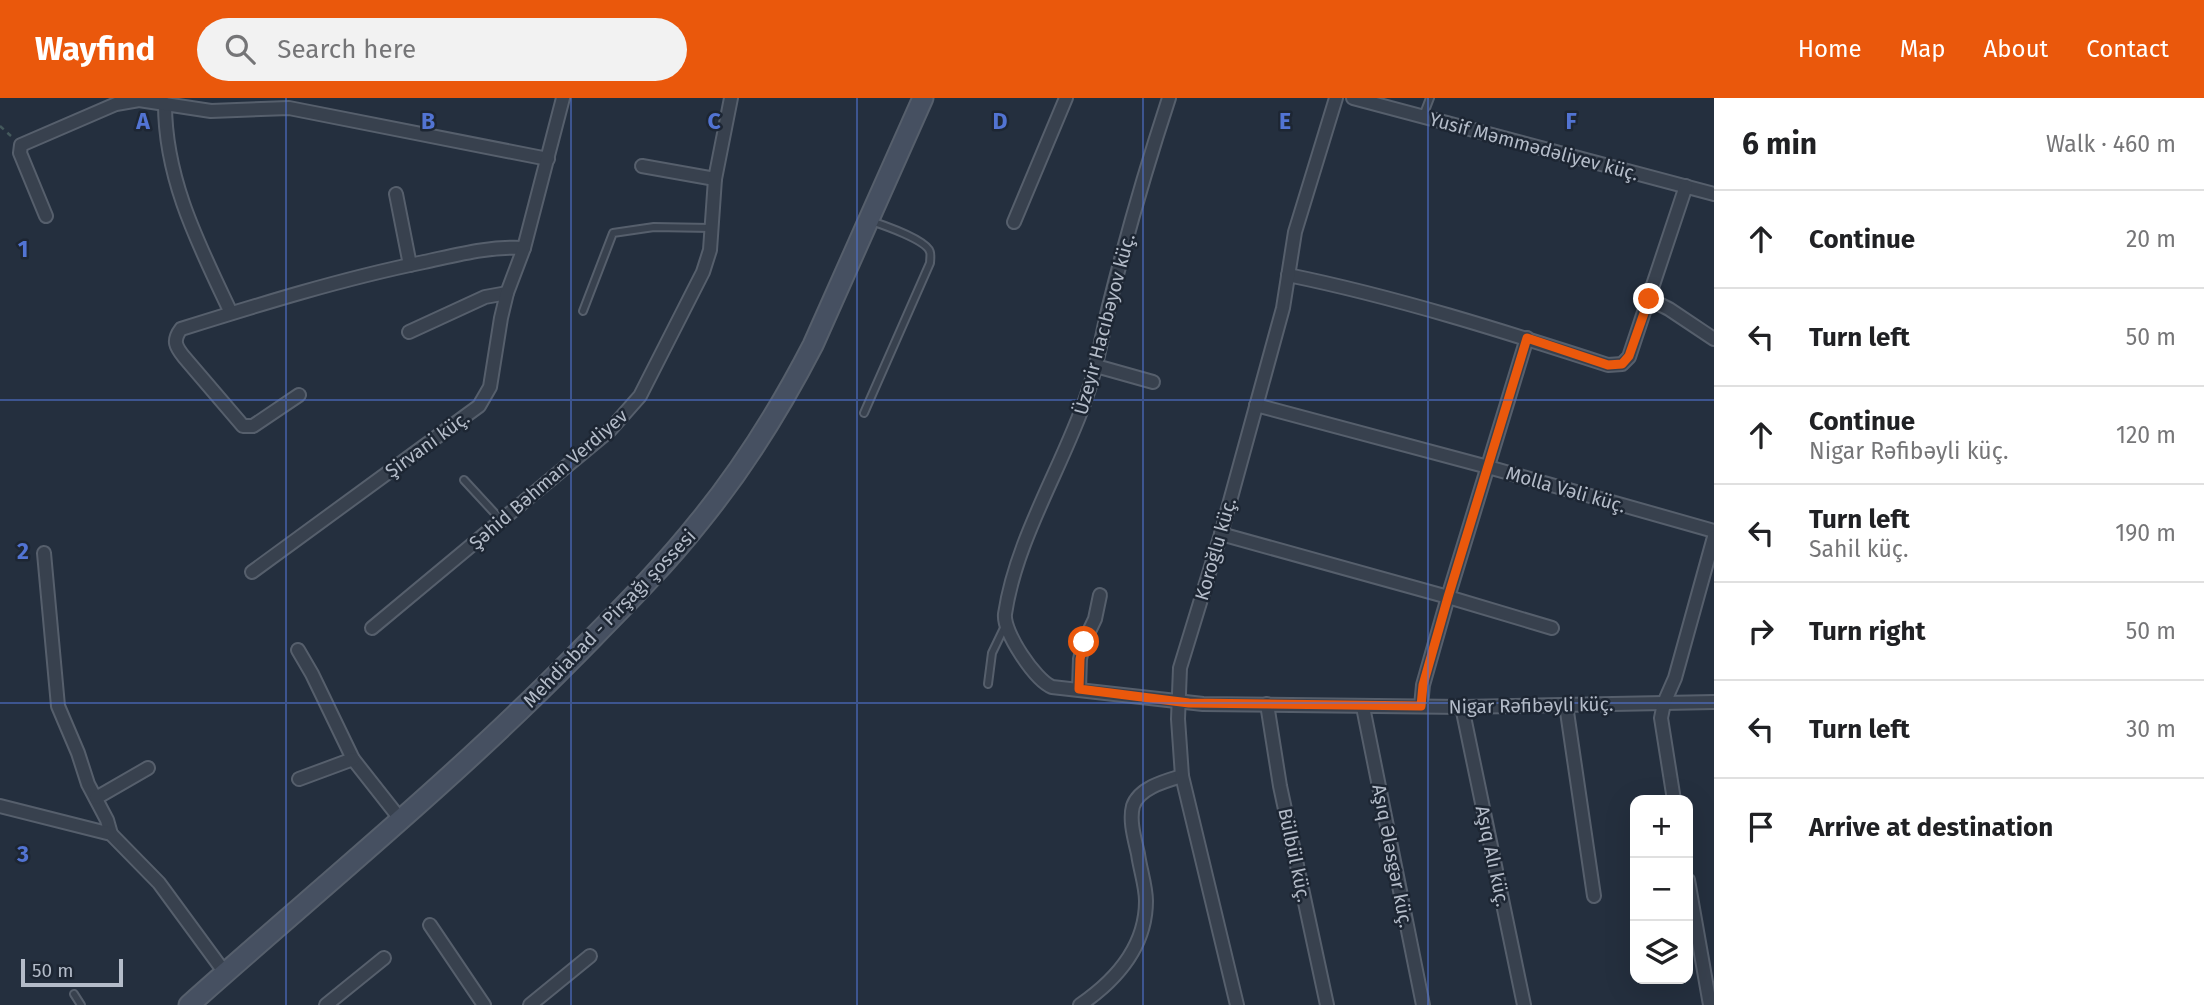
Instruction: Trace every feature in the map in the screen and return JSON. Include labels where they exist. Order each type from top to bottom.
[{"type":"main road","name":"Mehdiabad - Pirşağı şossesi","points":[[196,1003],[536,696],[660,568],[708,511],[763,433],[797,376],[923,98]]},
{"type":"street","name":"Şirvani küç.","points":[[252,572],[480,406],[490,387],[507,293],[524,248],[563,98]]},
{"type":"street","name":"Şəhid Bəhman Verdiyev","points":[[372,628],[610,430],[640,396],[703,272],[710,250],[715,179],[730,98]]},
{"type":"street","points":[[1014,222],[1066,98]]},
{"type":"street","name":"Üzeyir Hacıbəyov küç.","points":[[1005,626],[1005,614],[1020,557],[1084,405],[1096,366],[1109,304],[1169,98]]},
{"type":"street","name":"Koroğlu küç.","points":[[1237,1005],[1182,776],[1178,744],[1180,668],[1221,534],[1283,307],[1295,232],[1336,98]]},
{"type":"street","name":"Yusif Məmmədəliyev küç.","points":[[1353,98],[1714,194]]},
{"type":"street","points":[[46,216],[20,153],[21,145],[116,104],[139,100],[211,111],[289,108],[548,159]]},
{"type":"street","points":[[165,104],[167,142],[174,179],[204,256],[231,313]]},
{"type":"street","points":[[642,166],[715,179]]},
{"type":"street","points":[[1288,275],[1527,338],[1608,365],[1622,364],[1629,356],[1686,186]]},
{"type":"street","points":[[396,194],[410,265]]},
{"type":"street","points":[[299,395],[253,426],[243,426],[184,357],[176,346],[175,337],[181,329],[356,276],[501,247],[524,248]]},
{"type":"street","points":[[409,332],[485,297],[507,293]]},
{"type":"street","points":[[1649,299],[1714,339]]},
{"type":"street","points":[[1421,706],[1423,685],[1448,597],[1527,338]]},
{"type":"street","points":[[1096,366],[1153,382]]},
{"type":"street","name":"Molla Vəli küç.","points":[[1256,405],[1714,531]]},
{"type":"street","points":[[1221,534],[1552,628]]},
{"type":"street","points":[[1673,795],[1661,718],[1708,578],[1714,537]]},
{"type":"street","points":[[44,553],[58,706],[88,784],[107,820],[111,834],[159,883],[225,974]]},
{"type":"street","points":[[1079,689],[1080,659],[1084,642],[1095,619],[1100,595]]},
{"type":"street","name":"Nigar Rəfibəyli küç.","points":[[1005,626],[1039,680],[1052,687],[1203,704],[1462,707],[1714,702]]},
{"type":"street","points":[[298,650],[353,759],[401,820]]},
{"type":"street","name":"Bülbül küç.","points":[[1267,704],[1280,786],[1327,1005]]},
{"type":"street","points":[[1566,705],[1594,896]]},
{"type":"street","name":"Aşıq Ələsgər küç.","points":[[1363,707],[1423,1005]]},
{"type":"street","name":"Aşıq Alı küç.","points":[[1462,707],[1524,1005]]},
{"type":"street","points":[[299,779],[353,759]]},
{"type":"street","points":[[96,798],[148,768]]},
{"type":"street","points":[[1080,1005],[1099,992],[1130,959],[1142,928],[1146,901],[1132,825],[1133,805],[1147,789],[1182,776]]},
{"type":"street","points":[[0,806],[111,834]]},
{"type":"street","points":[[1693,908],[1710,1005]]},
{"type":"street","points":[[429,925],[484,1005]]},
{"type":"street","points":[[530,1005],[590,956]]},
{"type":"street","points":[[326,1005],[384,958]]},
{"type":"lane","points":[[1423,116],[1430,98]]},
{"type":"lane","points":[[864,413],[930,263],[927,246],[869,220]]},
{"type":"lane","points":[[583,311],[613,233],[654,227],[713,228]]},
{"type":"lane","points":[[464,480],[501,520]]},
{"type":"lane","points":[[988,684],[992,653],[1005,626]]},
{"type":"lane","points":[[74,994],[81,1005]]},
{"type":"route","points":[[1084,642],[1080,659],[1079,689],[1203,704],[1421,706],[1423,685],[1448,597],[1527,338],[1608,365],[1622,364],[1629,356],[1649,299]]}]
